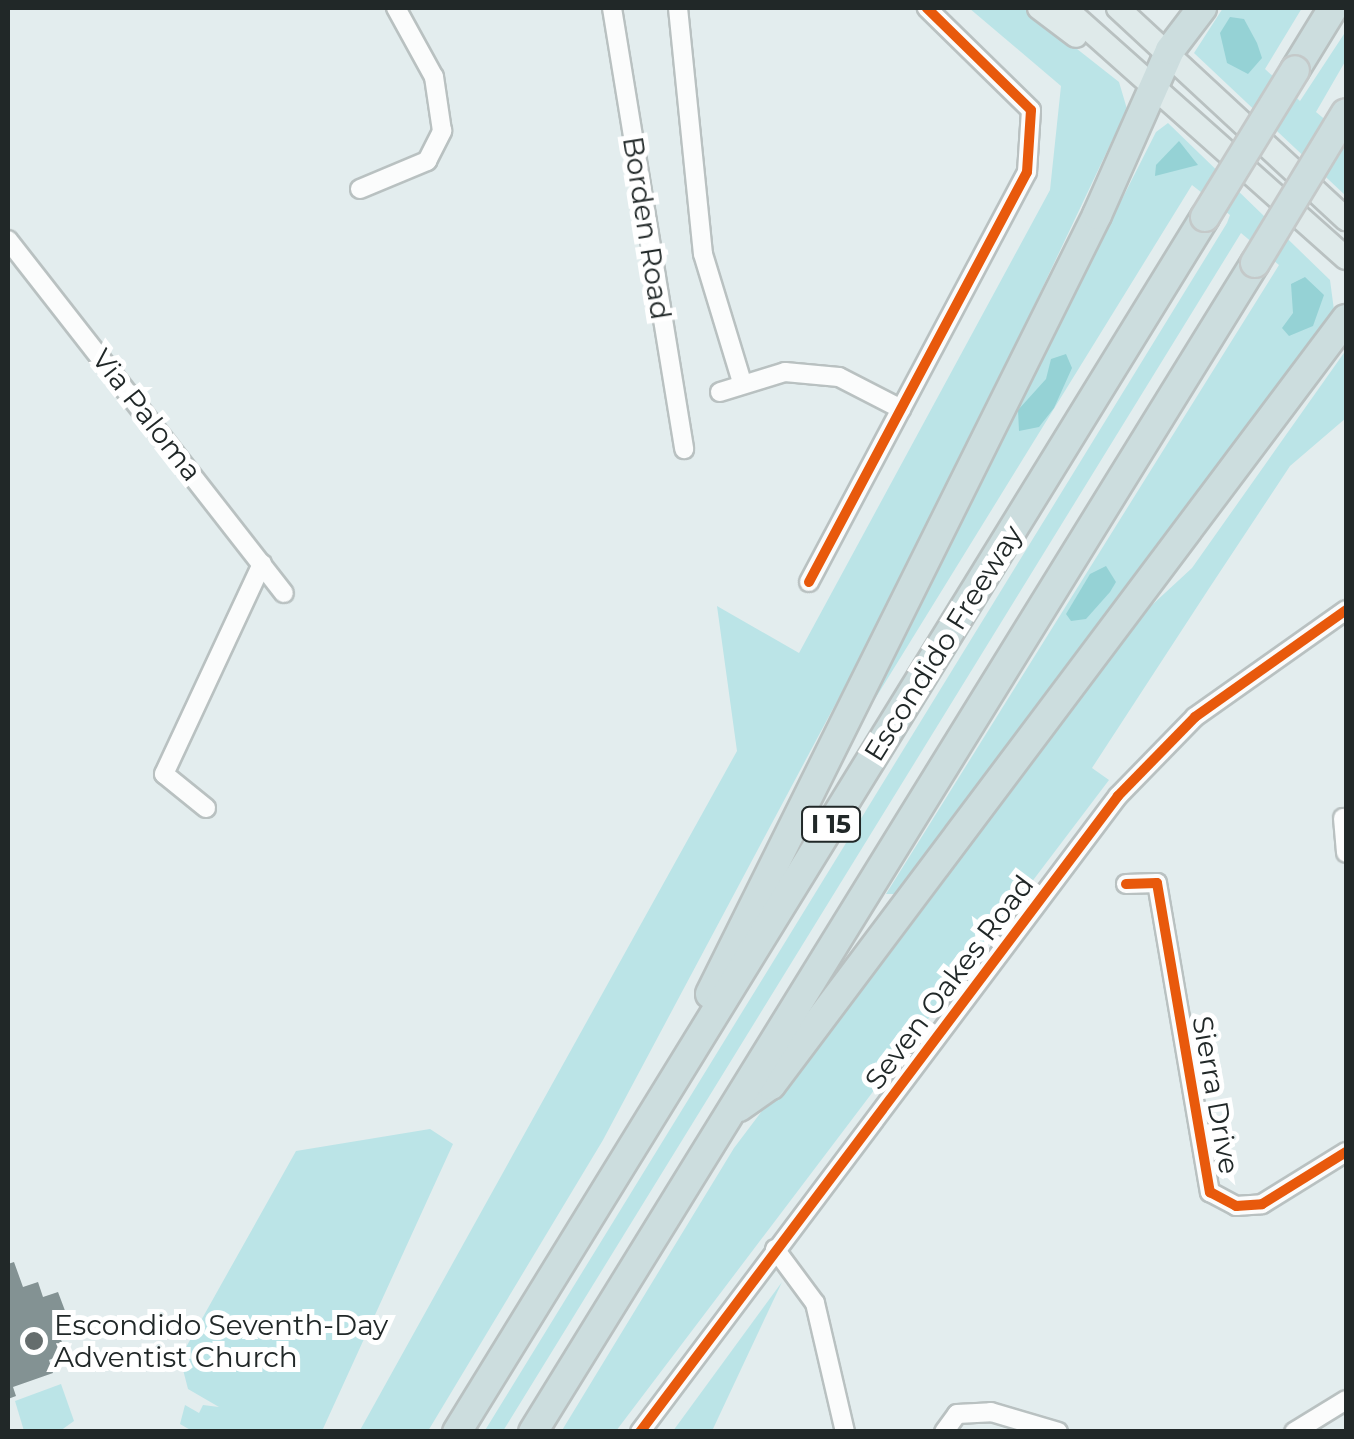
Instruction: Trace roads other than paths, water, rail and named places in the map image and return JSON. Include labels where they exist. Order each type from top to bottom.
[{"type":"highway","points":[[660,1103],[1170,50],[1202,8]]},
{"type":"highway","name":"Escondido Freeway","points":[[458,1432],[1333,8]]},
{"type":"highway","name":"I 15","points":[[533,1432],[1346,113]]},
{"type":"highway","points":[[730,1113],[770,1084],[1346,320]]},
{"type":"main road","points":[[1039,8],[1346,258]]},
{"type":"main road","points":[[1065,8],[1150,95]]},
{"type":"main road","points":[[1118,8],[1170,50],[1346,219]]},
{"type":"street","points":[[360,189],[427,161],[442,130],[434,77],[396,8]]},
{"type":"street","name":"Borden Road","points":[[612,8],[684,449]]},
{"type":"street","points":[[678,8],[702,254],[742,382]]},
{"type":"street","points":[[809,582],[1014,201],[1033,124],[1020,93],[927,8]]},
{"type":"street","name":"Via Paloma","points":[[8,240],[284,592]]},
{"type":"street","points":[[720,392],[742,382],[785,372],[839,377],[901,409]]},
{"type":"street","points":[[206,808],[164,774],[262,564]]},
{"type":"street","name":"Seven Oakes Road","points":[[640,1432],[775,1248],[1134,778],[1195,717],[1346,610]]},
{"type":"street","points":[[1343,818],[1346,853]]},
{"type":"street","name":"Sierra Drive","points":[[1126,884],[1157,883],[1210,1192],[1236,1206],[1262,1204],[1346,1152]]},
{"type":"street","points":[[775,1248],[815,1304],[845,1432]]},
{"type":"street","points":[[1294,1432],[1346,1400]]},
{"type":"street","points":[[944,1432],[956,1414],[991,1412],[1058,1432]]},
{"type":"place","name":"Escondido Seventh-Day Adventist Church","points":[[34,1341]]}]
